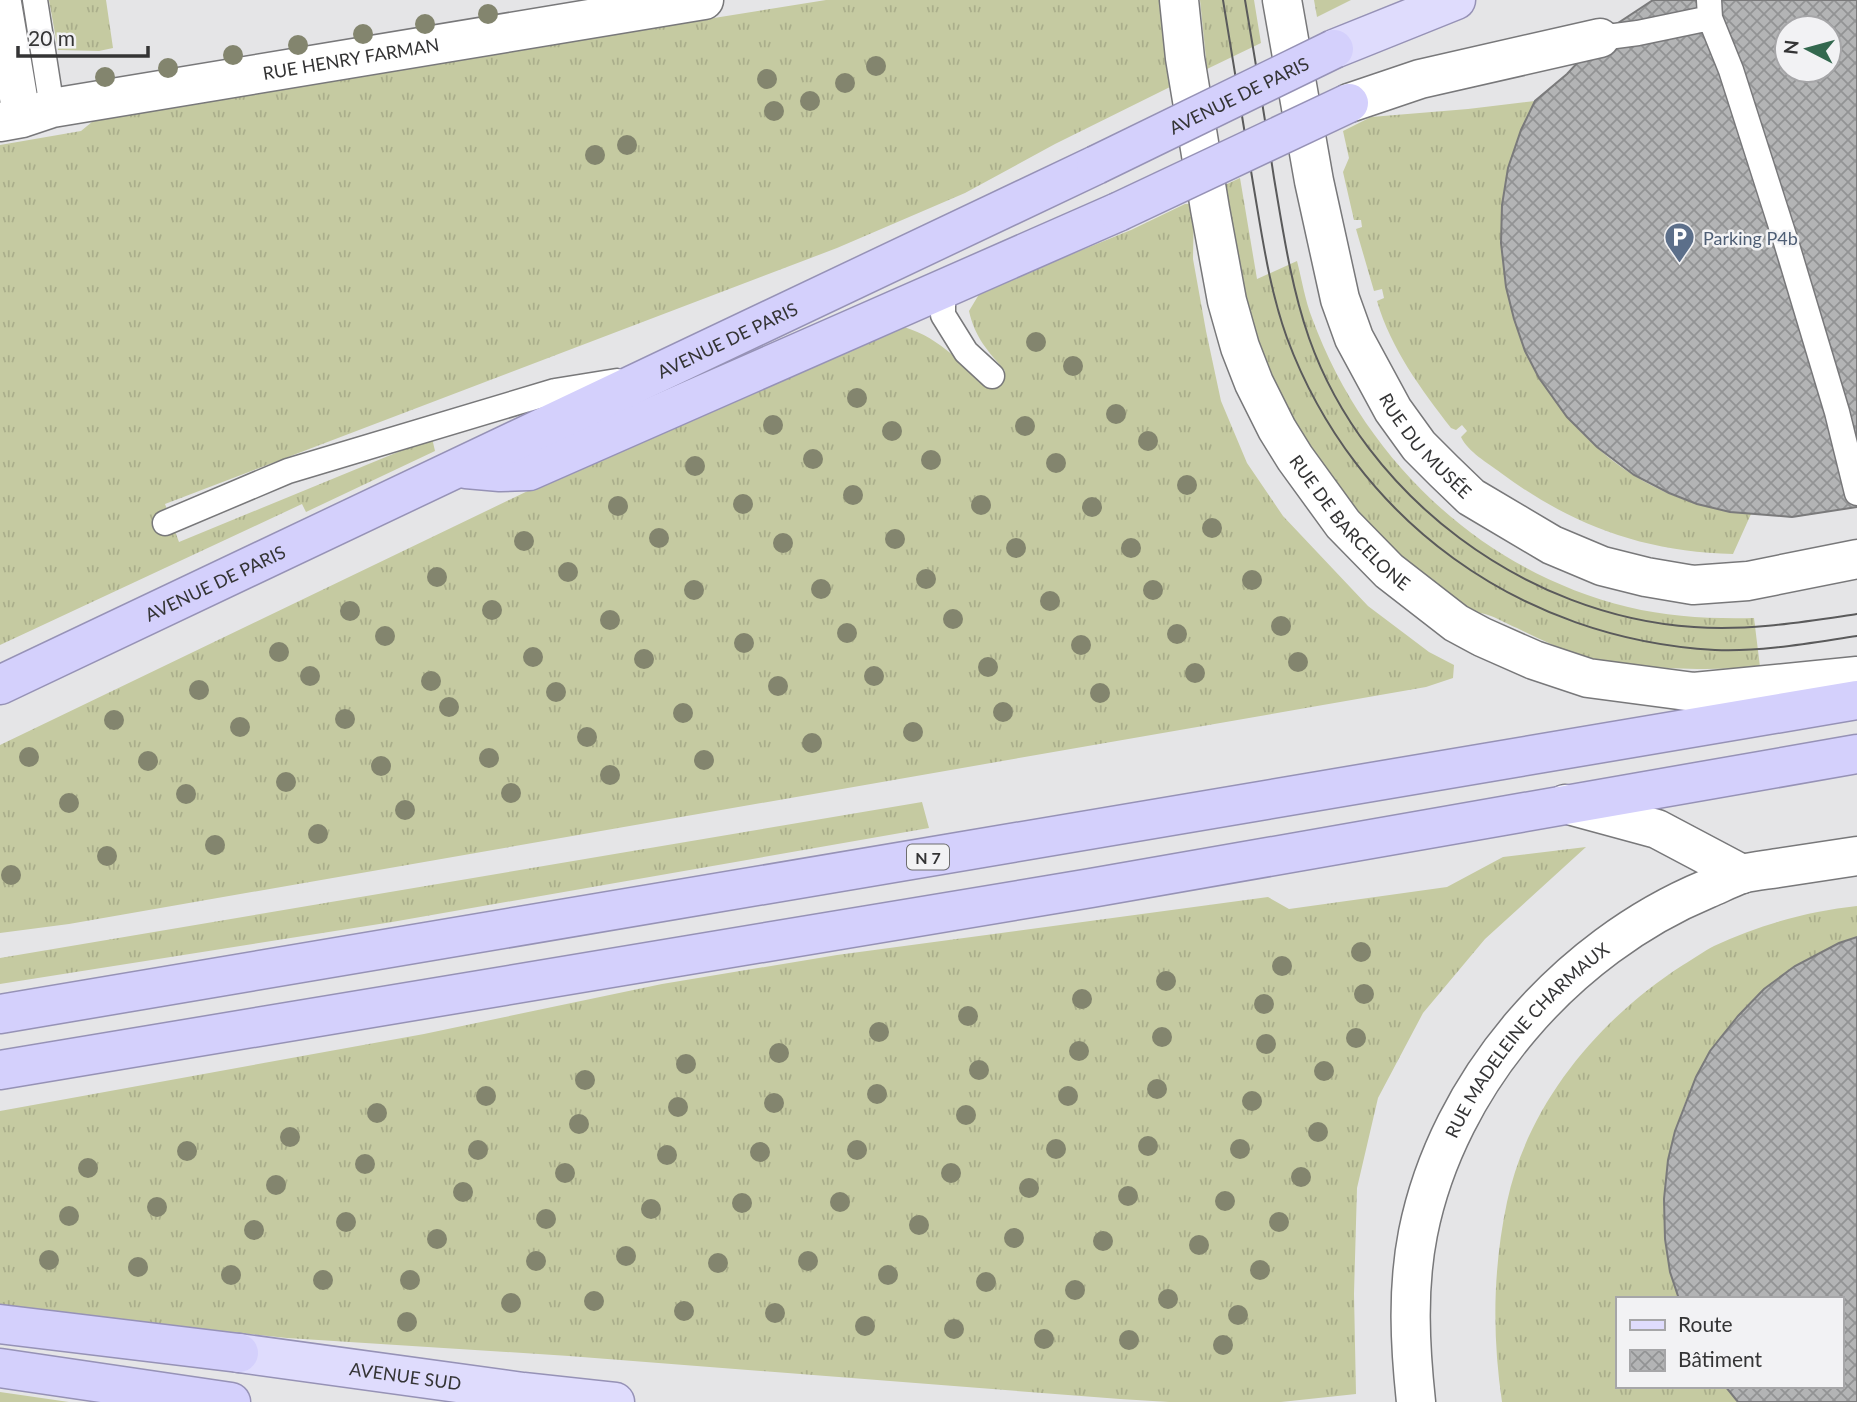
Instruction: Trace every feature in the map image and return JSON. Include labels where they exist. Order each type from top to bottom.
[{"type":"highway","name":"AVENUE DE PARIS","points":[[0,685],[460,469],[1334,49]]},
{"type":"highway","points":[[460,469],[529,471],[1118,212],[1349,103]]},
{"type":"highway","name":"N 7","points":[[0,1014],[1857,700]]},
{"type":"highway","points":[[0,1070],[1091,888],[1857,754]]},
{"type":"highway","points":[[0,1324],[239,1353]]},
{"type":"highway","points":[[0,1368],[231,1402]]},
{"type":"main road","points":[[1334,49],[1419,0]]},
{"type":"main road","name":"AVENUE DE PARIS","points":[[1334,49],[1456,0]]},
{"type":"main road","name":"AVENUE SUD","points":[[239,1353],[615,1402]]},
{"type":"street","points":[[2,0],[25,116]]},
{"type":"street","name":"RUE DE BARCELONE","points":[[1178,0],[1210,209],[1227,301],[1240,347],[1254,383],[1294,458],[1343,524],[1388,571],[1456,623],[1482,637],[1534,660],[1588,678],[1694,692],[1857,676]]},
{"type":"street","name":"RUE DU MUSÉE","points":[[1282,0],[1314,181],[1339,299],[1354,338],[1393,410],[1419,446],[1444,471],[1471,497],[1552,545],[1602,566],[1646,577],[1693,585],[1748,581],[1857,559]]},
{"type":"street","name":"RUE HENRY FARMAN","points":[[25,116],[697,1]]},
{"type":"street","points":[[1349,103],[1420,79],[1601,38]]},
{"type":"street","points":[[1565,804],[1657,828],[1742,874]]},
{"type":"street","name":"RUE MADELEINE CHARMAUX","points":[[1416,1402],[1410,1349],[1412,1287],[1418,1233],[1431,1185],[1446,1147],[1469,1101],[1497,1056],[1531,1015],[1601,951],[1681,900],[1742,874],[1857,856]]},
{"type":"lane","points":[[25,116],[35,0]]},
{"type":"lane","points":[[1601,38],[1638,33],[1709,9],[1806,307],[1837,412],[1857,494]]},
{"type":"lane","points":[[943,289],[943,315],[966,352],[992,376]]},
{"type":"lane","points":[[165,523],[288,471],[555,391],[656,374]]},
{"type":"green space","points":[[49,0],[106,0],[113,48],[99,51],[58,50]]},
{"type":"green space","points":[[826,0],[1161,0],[1170,87],[1055,144],[965,193],[837,248],[165,504],[179,542],[432,438],[435,451],[306,512],[302,504],[0,645],[0,145],[81,131],[98,117]]},
{"type":"green space","points":[[1200,0],[1254,0],[1261,43],[1207,69]]},
{"type":"green space","points":[[1314,0],[1351,0],[1317,17]]},
{"type":"green space","points":[[1535,101],[1510,167],[1502,208],[1503,264],[1514,318],[1535,368],[1564,413],[1601,451],[1645,482],[1695,503],[1751,514],[1733,554],[1669,548],[1639,541],[1582,521],[1527,491],[1468,448],[1461,437],[1467,431],[1462,425],[1456,430],[1451,428],[1418,383],[1390,336],[1377,301],[1384,298],[1382,289],[1374,291],[1356,229],[1362,227],[1361,220],[1354,220],[1343,172],[1349,158],[1343,131],[1371,117]]},
{"type":"green space","points":[[1240,178],[1257,279],[1297,261],[1310,311],[1334,369],[1363,418],[1396,462],[1434,502],[1477,537],[1524,566],[1574,590],[1628,607],[1659,613],[1706,618],[1754,618],[1760,667],[1669,668],[1622,664],[1580,655],[1475,611],[1439,588],[1377,534],[1349,502],[1301,434],[1266,361],[1246,296],[1225,185]]},
{"type":"green space","points":[[1185,204],[1194,204],[1193,259],[1221,401],[1247,463],[1283,516],[1368,606],[1429,652],[1454,665],[1453,678],[1426,687],[69,924],[0,933],[0,745],[588,462],[899,326],[935,342],[988,385],[1005,371],[983,344],[969,311],[981,291],[1131,230]]},
{"type":"green space","points":[[922,802],[929,828],[392,922],[0,984],[0,958]]},
{"type":"green space","points":[[1586,847],[1485,939],[1423,1013],[1378,1098],[1357,1188],[1354,1294],[1356,1394],[1281,1402],[1120,1399],[569,1356],[287,1338],[0,1308],[0,1111],[424,1034],[662,984],[837,955],[1268,897],[1289,909],[1447,887],[1503,857]]},
{"type":"green space","points":[[1857,906],[1857,937],[1805,962],[1760,995],[1723,1035],[1694,1082],[1675,1133],[1666,1187],[1667,1243],[1679,1297],[1616,1297],[1616,1388],[1727,1388],[1738,1402],[1502,1402],[1495,1327],[1502,1227],[1517,1166],[1550,1098],[1571,1067],[1623,1011],[1683,965],[1731,938],[1821,911]]},
{"type":"green space","points":[[0,1392],[69,1402],[0,1402]]},
{"type":"building","name":"Parking P4b","points":[[1653,0],[1857,0],[1857,507],[1792,517],[1730,512],[1697,504],[1669,493],[1634,475],[1597,447],[1567,417],[1539,378],[1525,351],[1506,287],[1501,243],[1502,205],[1508,168],[1521,130],[1535,101],[1567,74],[1609,29]]},
{"type":"building","points":[[1857,937],[1857,1402],[1738,1402],[1727,1388],[1843,1388],[1843,1297],[1678,1297],[1670,1272],[1665,1239],[1664,1199],[1668,1160],[1675,1131],[1696,1077],[1710,1051],[1764,989],[1795,966],[1839,943]]},
{"type":"tram line","points":[[1223,0],[1267,261],[1287,338],[1317,403],[1355,462],[1401,514],[1454,558],[1512,595],[1576,622],[1644,641],[1715,650],[1751,650],[1857,636]]},
{"type":"tram line","points":[[1245,0],[1284,238],[1297,299],[1309,338],[1335,396],[1369,449],[1411,496],[1460,538],[1513,573],[1571,600],[1632,618],[1694,627],[1735,628],[1857,614]]},
{"type":"place","name":"Parking P4b","points":[[1680,265]]}]
